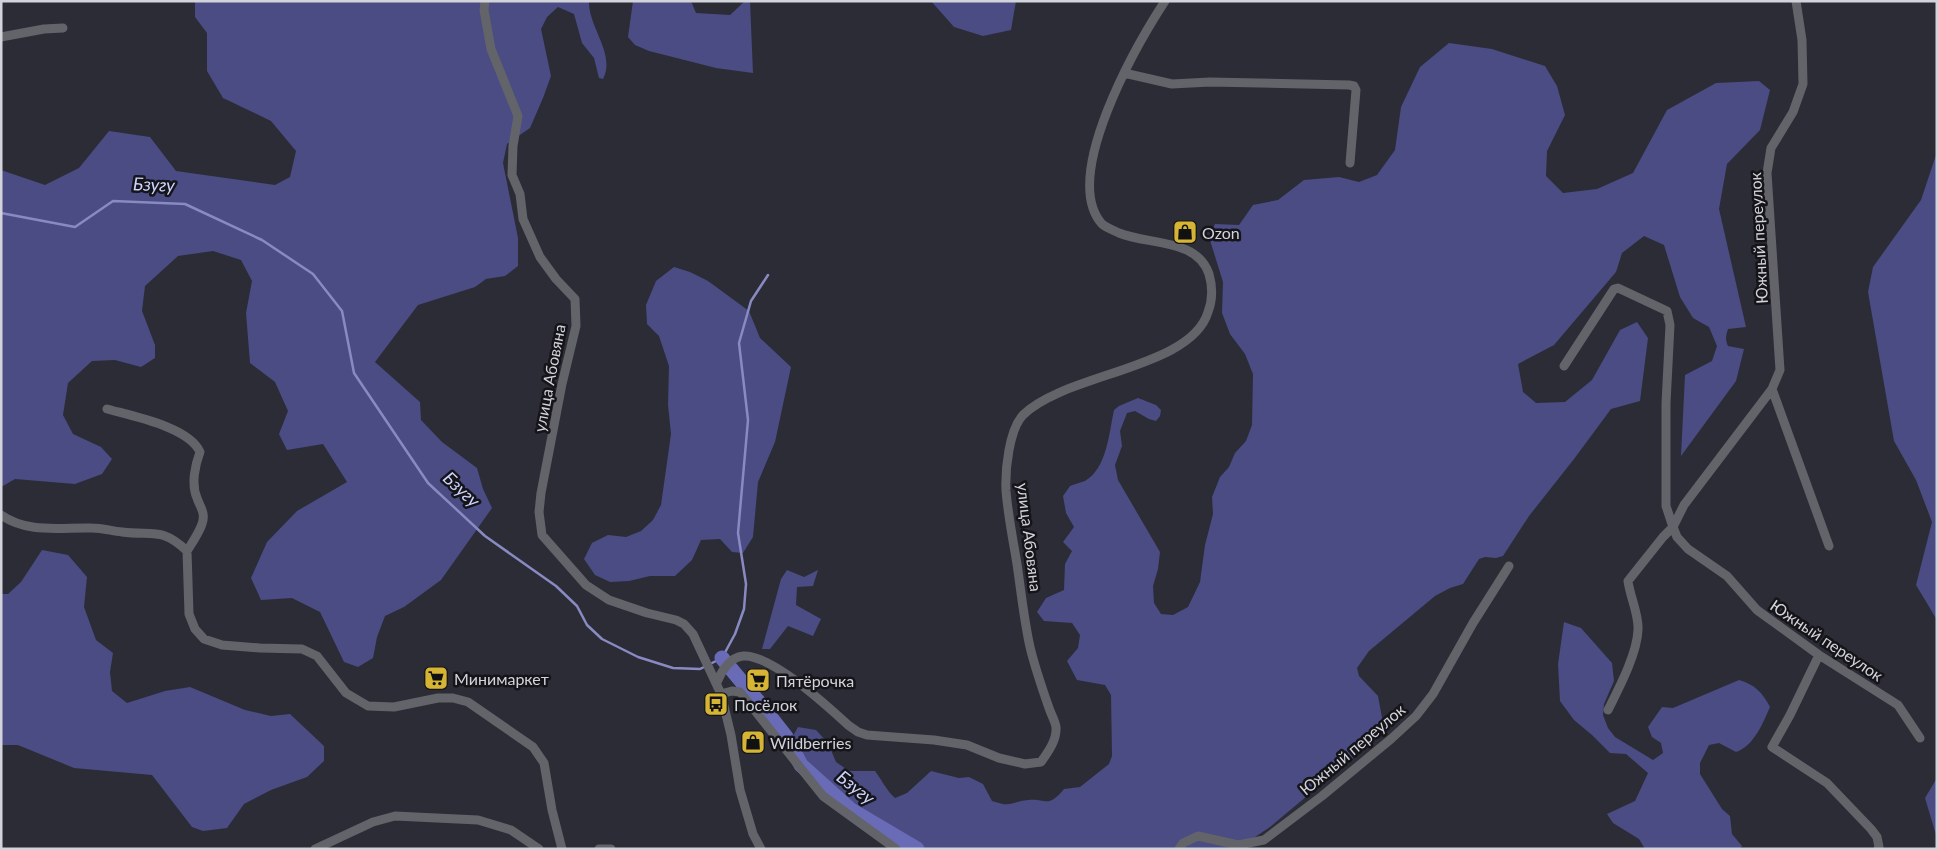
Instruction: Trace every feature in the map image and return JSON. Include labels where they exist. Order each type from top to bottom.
[{"type":"street","name":"улица Абовяна","points":[[717,682],[731,661],[743,656],[750,656],[789,675],[848,725],[858,732],[867,735],[934,740],[968,745],[1000,758],[1026,764],[1041,762],[1051,749],[1056,728],[1030,647],[1006,489],[1013,431],[1023,416],[1046,399],[1171,351],[1192,338],[1205,322],[1212,301],[1212,285],[1206,266],[1195,254],[1180,247],[1132,238],[1105,226],[1093,209],[1091,186],[1093,158],[1107,110],[1124,73],[1165,1]]},
{"type":"street","name":"Южный переулок","points":[[1608,710],[1624,676],[1638,631],[1638,618],[1630,596],[1628,582],[1662,537],[1673,527],[1684,505],[1772,389],[1780,370],[1767,173],[1771,148],[1793,112],[1803,84],[1802,40],[1796,1]]},
{"type":"street","name":"улица Абовяна","points":[[485,6],[491,49],[518,116],[512,175],[520,194],[523,219],[540,257],[556,279],[575,299],[576,326],[562,384],[541,493],[539,512],[542,535],[586,585],[610,600],[647,613],[676,620],[684,624],[694,634],[721,694],[731,735],[740,790],[753,834],[761,849]]},
{"type":"street","points":[[1,37],[44,29],[63,28]]},
{"type":"street","points":[[1124,73],[1172,84],[1210,82],[1354,86],[1356,90],[1350,163]]},
{"type":"street","name":"Южный переулок","points":[[1564,366],[1614,290],[1618,288],[1667,311],[1670,326],[1666,403],[1666,506],[1677,537],[1688,549],[1727,576],[1757,610],[1819,656],[1898,706],[1920,738]]},
{"type":"street","points":[[1772,389],[1829,546]]},
{"type":"street","points":[[107,409],[159,424],[191,439],[197,444],[200,452],[195,476],[196,497],[202,507],[202,524],[187,551],[189,614],[195,629],[204,639],[222,645],[302,649],[317,656],[346,693],[368,706],[394,707],[438,698],[453,698],[468,702],[533,747],[544,764],[552,810],[562,849]]},
{"type":"street","points":[[1,515],[22,526],[54,529],[91,528],[124,533],[157,533],[176,541],[187,551]]},
{"type":"street","name":"Южный переулок","points":[[1179,849],[1183,843],[1198,836],[1238,846],[1264,840],[1391,740],[1416,716],[1433,694],[1473,623],[1509,566]]},
{"type":"street","points":[[1819,656],[1772,747],[1827,782],[1877,837],[1878,849]]},
{"type":"street","points":[[721,694],[732,691],[740,692],[823,796],[896,849]]},
{"type":"street","points":[[315,849],[373,822],[395,816],[478,820],[511,830],[538,849]]},
{"type":"street","points":[[598,849],[611,849]]},
{"type":"shaded area","points":[[195,1],[589,1],[593,21],[604,50],[606,70],[603,79],[599,78],[594,58],[582,43],[574,14],[558,7],[547,17],[541,29],[551,76],[530,128],[507,144],[503,163],[518,238],[518,266],[505,276],[486,279],[475,287],[418,305],[375,362],[420,402],[421,420],[442,442],[477,468],[483,489],[492,508],[441,580],[404,607],[385,616],[377,637],[373,658],[358,667],[344,662],[320,612],[292,598],[261,600],[251,578],[267,542],[297,511],[347,482],[323,444],[287,450],[279,434],[288,411],[275,382],[250,363],[246,313],[252,281],[241,260],[213,251],[178,256],[145,286],[142,311],[155,345],[155,358],[141,367],[115,360],[92,361],[68,383],[63,415],[73,434],[101,447],[112,459],[102,474],[75,484],[15,479],[3,486],[1,484],[1,170],[45,185],[79,168],[109,131],[150,137],[176,171],[275,185],[290,177],[296,151],[271,121],[223,98],[207,71],[207,33],[195,17]]},
{"type":"shaded area","points":[[633,1],[691,1],[696,13],[730,15],[745,1],[750,1],[753,73],[716,68],[649,51],[635,45],[628,37]]},
{"type":"shaded area","points":[[931,1],[1016,1],[1011,30],[983,36],[954,27]]},
{"type":"shaded area","points":[[1449,43],[1492,49],[1545,66],[1557,86],[1565,115],[1547,151],[1546,176],[1563,193],[1597,189],[1633,173],[1667,110],[1716,83],[1759,81],[1770,90],[1760,130],[1727,164],[1719,209],[1746,327],[1728,329],[1726,342],[1728,346],[1744,349],[1736,381],[1681,456],[1685,375],[1712,361],[1717,346],[1709,327],[1693,318],[1680,297],[1664,245],[1644,236],[1622,253],[1616,272],[1554,345],[1518,364],[1523,392],[1536,403],[1565,402],[1592,380],[1620,330],[1637,322],[1648,338],[1640,401],[1611,409],[1529,516],[1503,556],[1479,559],[1463,584],[1435,596],[1369,651],[1357,668],[1359,676],[1378,696],[1383,723],[1369,744],[1270,827],[1255,837],[1226,849],[909,849],[854,814],[827,794],[802,768],[788,745],[798,727],[816,730],[828,743],[836,762],[849,771],[875,771],[895,798],[907,793],[931,771],[959,778],[969,777],[983,784],[992,801],[999,803],[1008,804],[1028,800],[1050,801],[1064,789],[1080,787],[1109,764],[1112,756],[1111,695],[1105,685],[1077,680],[1067,661],[1078,648],[1080,635],[1072,623],[1044,621],[1037,612],[1046,598],[1064,590],[1065,564],[1072,551],[1063,542],[1074,527],[1066,513],[1063,496],[1070,486],[1085,481],[1098,468],[1106,449],[1114,410],[1138,398],[1156,405],[1161,410],[1160,416],[1156,421],[1135,411],[1127,413],[1120,431],[1122,446],[1115,465],[1118,480],[1160,552],[1153,586],[1154,603],[1161,614],[1173,615],[1188,607],[1200,582],[1205,545],[1213,514],[1212,497],[1220,477],[1229,467],[1235,453],[1246,441],[1252,425],[1253,374],[1245,354],[1230,334],[1222,313],[1223,282],[1209,237],[1215,224],[1239,225],[1253,205],[1278,200],[1304,180],[1339,177],[1359,182],[1377,175],[1395,150],[1401,107],[1420,67]]},
{"type":"shaded area","points":[[1937,152],[1937,620],[1916,585],[1932,522],[1916,480],[1894,441],[1868,292],[1873,267],[1921,200]]},
{"type":"shaded area","points":[[674,267],[708,281],[749,311],[760,338],[791,367],[775,442],[758,482],[753,537],[743,553],[732,552],[720,539],[701,540],[692,560],[675,576],[650,576],[629,581],[610,582],[595,575],[584,559],[592,543],[608,535],[626,537],[641,531],[653,520],[661,505],[671,434],[668,405],[669,366],[659,336],[647,324],[646,305],[656,281]]},
{"type":"shaded area","points":[[42,550],[68,555],[87,577],[84,607],[96,640],[113,653],[110,672],[112,691],[127,703],[165,691],[190,687],[245,710],[271,716],[290,714],[324,746],[324,761],[307,777],[271,790],[244,804],[227,828],[203,831],[192,827],[152,775],[74,768],[18,745],[1,745],[1,594],[8,594],[21,582]]},
{"type":"shaded area","points":[[787,570],[804,577],[818,570],[813,586],[797,587],[796,605],[821,619],[813,636],[788,626],[770,649],[762,649],[781,579]]},
{"type":"shaded area","points":[[1564,622],[1581,628],[1612,663],[1614,681],[1604,704],[1603,715],[1608,728],[1615,737],[1653,760],[1663,753],[1661,743],[1652,737],[1648,727],[1662,707],[1673,708],[1739,680],[1754,687],[1764,697],[1770,707],[1757,733],[1748,745],[1736,752],[1719,743],[1709,745],[1700,763],[1700,774],[1722,809],[1730,816],[1732,834],[1742,846],[1740,849],[1645,849],[1639,839],[1613,823],[1607,814],[1635,801],[1648,773],[1626,754],[1610,753],[1574,720],[1560,701],[1558,664]]},
{"type":"shaded area","points":[[1937,778],[1937,838],[1925,798]]},
{"type":"waterway","name":"Бзугу","points":[[1,213],[75,227],[113,201],[185,204],[262,240],[313,274],[342,311],[354,373],[428,483],[485,536],[556,586],[577,606],[587,625],[602,639],[638,657],[673,668],[700,669],[722,658],[735,634],[744,609],[746,584],[738,533],[748,420],[739,343],[751,301],[768,275]]},
{"type":"waterway","name":"Бзугу","points":[[722,658],[786,737],[801,765],[851,810],[917,849]]},
{"type":"place","name":"Ozon","points":[[1185,232]]},
{"type":"place","name":"Минимаркет","points":[[436,678]]},
{"type":"place","name":"Пятёрочка","points":[[758,680]]},
{"type":"place","name":"Посёлок","points":[[716,704]]},
{"type":"place","name":"Wildberries","points":[[753,742]]}]
